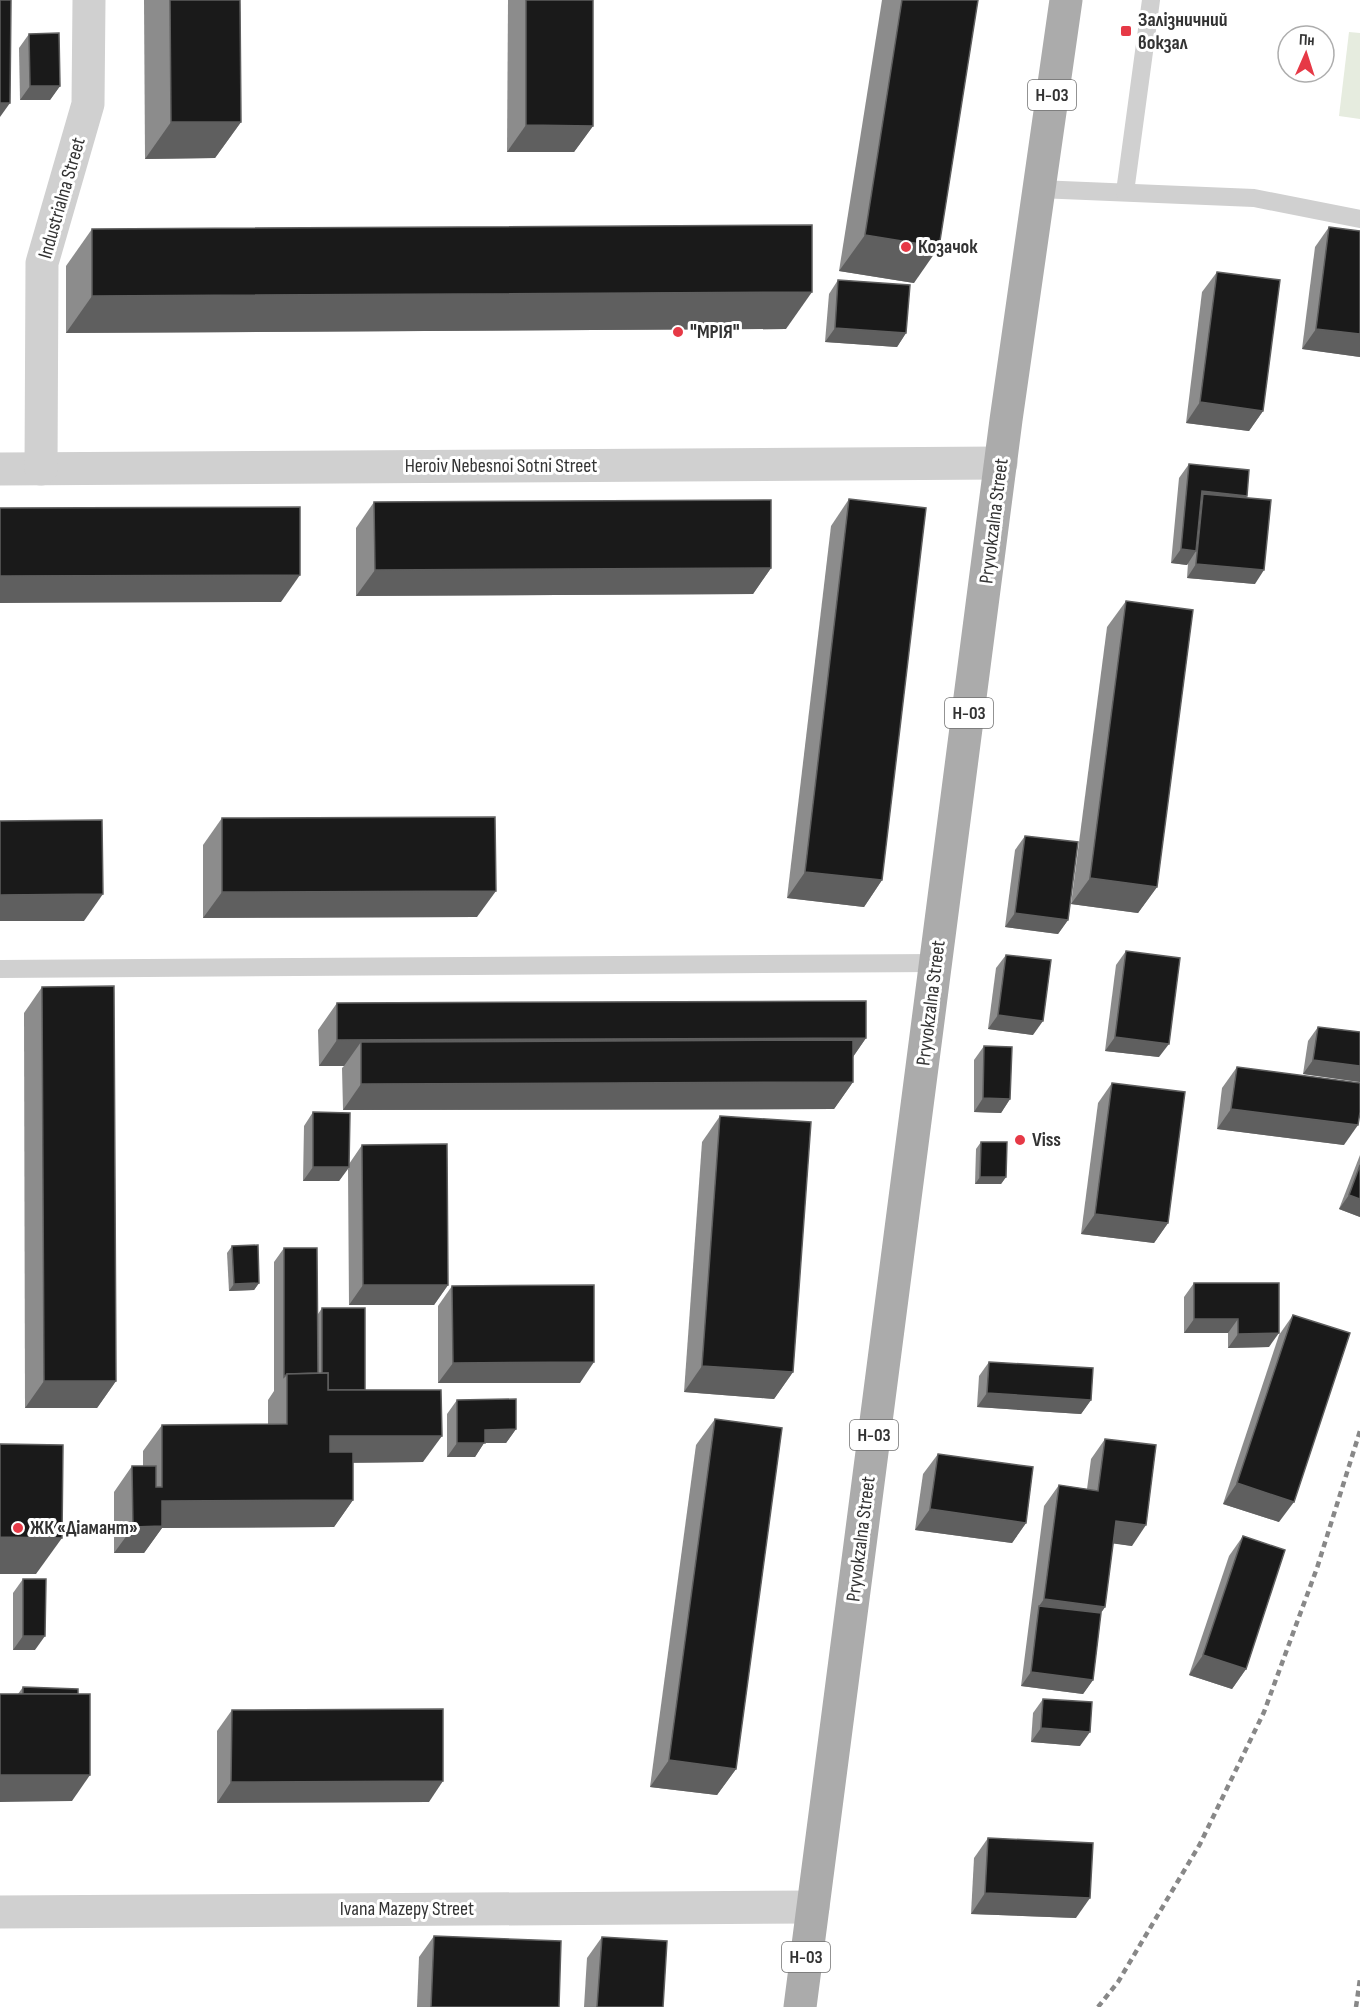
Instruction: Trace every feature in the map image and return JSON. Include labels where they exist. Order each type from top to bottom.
[{"type":"main road","name":"Pryvokzalna Street","points":[[800,2007],[1001,463],[1066,0]]},
{"type":"street","name":"Industrialna Street","points":[[41,469],[42,263],[88,104],[88,0]]},
{"type":"street","name":"Heroiv Nebesnoi Sotni Street","points":[[0,469],[1001,463]]},
{"type":"street","name":"Ivana Mazepy Street","points":[[0,1912],[813,1906]]},
{"type":"lane","points":[[1125,192],[1150,0]]},
{"type":"lane","points":[[1038,189],[1254,198],[1360,219]]},
{"type":"lane","points":[[0,969],[936,963]]},
{"type":"shaded area","points":[[1349,32],[1360,33],[1360,119],[1339,116]]},
{"type":"building","points":[[0,0],[11,0],[10,103],[0,103]]},
{"type":"building","points":[[170,0],[240,0],[241,122],[171,122]]},
{"type":"building","points":[[526,0],[593,0],[593,126],[526,125]]},
{"type":"building","points":[[902,0],[978,0],[939,247],[865,235]]},
{"type":"building","points":[[59,33],[60,86],[30,86],[29,34]]},
{"type":"building","points":[[812,225],[812,292],[92,296],[92,229]]},
{"type":"building","points":[[1329,227],[1360,231],[1360,334],[1316,329]]},
{"type":"building","points":[[1217,272],[1280,280],[1263,411],[1200,402]]},
{"type":"building","points":[[838,280],[910,285],[906,333],[835,328]]},
{"type":"building","points":[[1189,464],[1249,470],[1247,496],[1202,491],[1196,551],[1181,549]]},
{"type":"building","points":[[1203,494],[1271,500],[1264,570],[1196,564]]},
{"type":"building","points":[[849,499],[926,508],[882,880],[805,872]]},
{"type":"building","points":[[771,500],[771,568],[375,570],[374,502]]},
{"type":"building","points":[[300,507],[300,575],[0,576],[0,508]]},
{"type":"building","points":[[1126,601],[1193,610],[1157,887],[1090,878]]},
{"type":"building","points":[[495,817],[496,891],[222,892],[222,818]]},
{"type":"building","points":[[102,820],[103,894],[0,895],[0,821]]},
{"type":"building","points":[[1025,836],[1078,842],[1068,920],[1015,913]]},
{"type":"building","points":[[1126,951],[1180,958],[1169,1044],[1115,1037]]},
{"type":"building","points":[[1006,955],[1051,960],[1043,1021],[998,1015]]},
{"type":"building","points":[[114,986],[116,1381],[44,1381],[42,987]]},
{"type":"building","points":[[866,1001],[866,1038],[337,1040],[337,1003]]},
{"type":"building","points":[[1318,1027],[1360,1032],[1360,1066],[1313,1060]]},
{"type":"building","points":[[853,1040],[853,1082],[361,1084],[361,1042]]},
{"type":"building","points":[[984,1046],[1012,1047],[1010,1099],[983,1098]]},
{"type":"building","points":[[1237,1067],[1360,1083],[1358,1125],[1231,1109]]},
{"type":"building","points":[[1112,1083],[1185,1092],[1168,1223],[1095,1214]]},
{"type":"building","points":[[313,1112],[350,1113],[349,1167],[313,1167]]},
{"type":"building","points":[[720,1116],[811,1122],[793,1372],[702,1366]]},
{"type":"building","points":[[981,1142],[1007,1142],[1006,1177],[980,1177]]},
{"type":"building","points":[[447,1144],[448,1285],[363,1285],[362,1145]]},
{"type":"building","points":[[1360,1165],[1360,1199],[1349,1195]]},
{"type":"building","points":[[258,1245],[259,1283],[234,1284],[232,1246]]},
{"type":"building","points":[[284,1248],[317,1248],[318,1373],[287,1374],[284,1377]]},
{"type":"building","points":[[1194,1283],[1279,1283],[1279,1333],[1238,1334],[1238,1319],[1194,1319]]},
{"type":"building","points":[[594,1285],[594,1362],[453,1363],[452,1286]]},
{"type":"building","points":[[322,1308],[365,1308],[365,1390],[328,1390],[328,1373],[322,1373]]},
{"type":"building","points":[[1293,1315],[1350,1333],[1294,1502],[1237,1483]]},
{"type":"building","points":[[989,1362],[1093,1368],[1091,1400],[987,1393]]},
{"type":"building","points":[[328,1373],[328,1390],[441,1390],[442,1436],[330,1436],[330,1452],[353,1452],[353,1500],[162,1501],[162,1526],[133,1527],[132,1466],[156,1466],[156,1487],[162,1487],[162,1425],[287,1424],[287,1374]]},
{"type":"building","points":[[516,1399],[516,1429],[485,1430],[485,1443],[457,1443],[457,1400]]},
{"type":"building","points":[[715,1419],[782,1428],[736,1769],[669,1760]]},
{"type":"building","points":[[1105,1439],[1156,1445],[1146,1525],[1116,1521],[1105,1607],[1044,1599],[1059,1485],[1098,1491]]},
{"type":"building","points":[[0,1444],[63,1445],[62,1538],[0,1537]]},
{"type":"building","points":[[938,1454],[1033,1467],[1026,1523],[930,1509]]},
{"type":"building","points":[[1243,1536],[1285,1550],[1246,1669],[1203,1655]]},
{"type":"building","points":[[23,1579],[46,1579],[45,1636],[23,1636]]},
{"type":"building","points":[[1039,1606],[1101,1613],[1093,1680],[1031,1672]]},
{"type":"building","points":[[23,1687],[78,1689],[78,1694],[23,1694]]},
{"type":"building","points":[[0,1694],[90,1694],[90,1775],[0,1775]]},
{"type":"building","points":[[1043,1699],[1092,1702],[1090,1732],[1041,1728]]},
{"type":"building","points":[[443,1709],[443,1781],[231,1782],[232,1710]]},
{"type":"building","points":[[988,1838],[1093,1843],[1090,1898],[985,1893]]},
{"type":"building","points":[[434,1936],[561,1941],[559,2007],[431,2007]]},
{"type":"building","points":[[602,1937],[667,1941],[663,2007],[597,2007]]},
{"type":"railway","points":[[1098,2007],[1118,1982],[1200,1844],[1264,1712],[1317,1568],[1360,1431]]},
{"type":"railway","points":[[1356,2007],[1360,1979]]},
{"type":"place","name":"Залізничний вокзал","points":[[1126,31]]},
{"type":"place","name":"Козачок","points":[[906,247]]},
{"type":"place","name":"\"МРІЯ\"","points":[[678,332]]},
{"type":"place","name":"Viss","points":[[1020,1140]]},
{"type":"place","name":"ЖК «Діамант»","points":[[18,1528]]}]
